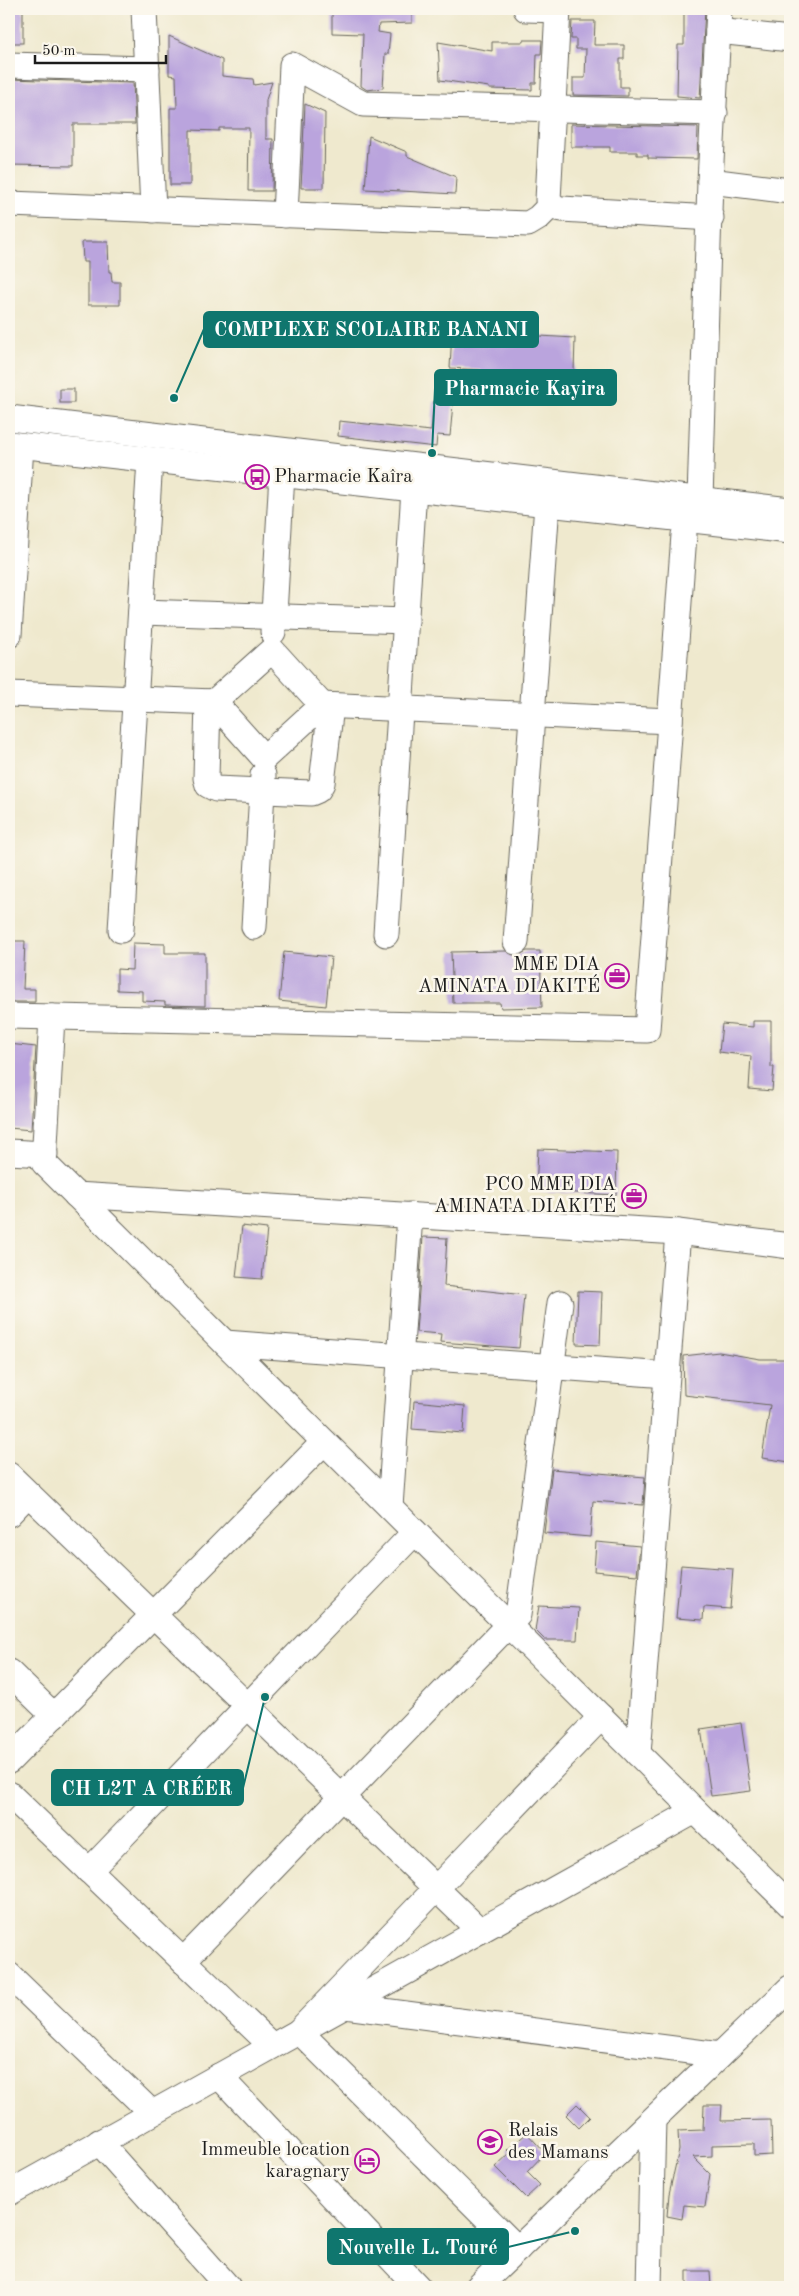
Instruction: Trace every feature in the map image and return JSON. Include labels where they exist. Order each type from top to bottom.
[{"type":"street","points":[[144,9],[153,210]]},
{"type":"street","points":[[526,9],[558,9],[546,194],[551,205],[562,209],[711,218]]},
{"type":"street","points":[[700,499],[711,218],[710,181],[719,20],[790,39]]},
{"type":"street","points":[[285,215],[292,64],[363,104],[715,112]]},
{"type":"street","points":[[9,65],[147,69]]},
{"type":"street","points":[[710,181],[790,191]]},
{"type":"street","points":[[9,204],[528,224],[538,218],[551,205]]},
{"type":"street","points":[[9,418],[790,510]]},
{"type":"street","points":[[9,635],[15,445],[790,531]]},
{"type":"street","points":[[122,930],[150,460]]},
{"type":"street","points":[[9,694],[211,702],[272,650],[282,474]]},
{"type":"street","points":[[386,934],[414,489]]},
{"type":"street","points":[[516,942],[547,504]]},
{"type":"street","points":[[9,1016],[647,1030],[684,535]]},
{"type":"street","points":[[141,612],[406,621]]},
{"type":"street","points":[[211,702],[206,778],[208,785],[216,789],[311,793],[321,787],[326,706],[272,650]]},
{"type":"street","points":[[211,702],[264,758]]},
{"type":"street","points":[[254,927],[264,758],[326,706],[670,721]]},
{"type":"street","points":[[52,1017],[44,1163],[790,1905]]},
{"type":"street","points":[[11,1156],[45,1154]]},
{"type":"street","points":[[76,1195],[678,1232],[790,1246]]},
{"type":"street","points":[[390,1507],[410,1215]]},
{"type":"street","points":[[638,1754],[678,1232]]},
{"type":"street","points":[[183,1961],[518,1615],[560,1303]]},
{"type":"street","points":[[225,1343],[667,1375]]},
{"type":"street","points":[[9,1761],[324,1442]]},
{"type":"street","points":[[9,1475],[480,1931]]},
{"type":"street","points":[[9,1514],[28,1494]]},
{"type":"street","points":[[89,1872],[415,1532]]},
{"type":"street","points":[[9,1672],[54,1716]]},
{"type":"street","points":[[299,2031],[601,1717]]},
{"type":"street","points":[[9,1794],[272,2046]]},
{"type":"street","points":[[9,2193],[695,1811]]},
{"type":"street","points":[[9,1975],[152,2113]]},
{"type":"street","points":[[478,2287],[790,1988]]},
{"type":"street","points":[[345,2006],[720,2055]]},
{"type":"street","points":[[299,2031],[518,2249]]},
{"type":"street","points":[[219,2076],[418,2287]]},
{"type":"street","points":[[649,2287],[653,2120]]},
{"type":"street","points":[[99,2142],[228,2287]]},
{"type":"building","points":[[9,9],[23,9],[23,43],[9,43]]},
{"type":"building","points":[[332,9],[412,9],[412,23],[379,24],[378,32],[390,34],[388,54],[385,54],[383,88],[367,90],[361,86],[363,34],[332,33]]},
{"type":"building","points":[[684,9],[705,9],[700,98],[677,96],[678,45],[684,45]]},
{"type":"building","points":[[572,21],[595,21],[594,45],[624,45],[624,59],[620,59],[620,87],[628,87],[628,96],[573,95],[573,78],[585,78],[586,49],[576,49],[576,39],[571,39]]},
{"type":"building","points":[[169,36],[222,60],[222,76],[253,79],[254,85],[272,82],[266,100],[266,139],[273,139],[272,191],[248,191],[249,128],[219,128],[219,131],[190,130],[190,185],[170,185],[170,108],[177,108],[176,76],[169,75]]},
{"type":"building","points":[[523,40],[542,40],[541,54],[537,54],[536,83],[532,83],[532,90],[489,89],[489,87],[440,80],[438,42],[492,51],[492,42],[523,42]]},
{"type":"building","points":[[9,79],[133,83],[135,124],[73,124],[73,166],[9,165]]},
{"type":"building","points":[[305,104],[325,113],[324,188],[301,188]]},
{"type":"building","points":[[571,124],[698,127],[697,159],[648,158],[648,155],[637,155],[637,152],[610,152],[610,147],[571,147]]},
{"type":"building","points":[[369,136],[407,152],[407,156],[456,177],[455,194],[365,189]]},
{"type":"building","points":[[82,242],[108,242],[109,272],[111,272],[112,282],[120,282],[120,305],[88,305],[88,262],[83,262]]},
{"type":"building","points":[[452,331],[575,338],[574,372],[543,372],[543,376],[501,374],[489,377],[480,370],[450,368]]},
{"type":"building","points":[[60,389],[74,389],[74,403],[60,403]]},
{"type":"building","points":[[434,401],[453,403],[450,436],[437,435],[436,447],[338,436],[339,421],[431,431]]},
{"type":"building","points":[[9,941],[25,941],[23,989],[35,989],[35,1002],[9,1002]]},
{"type":"building","points":[[133,943],[165,944],[165,953],[205,953],[205,1006],[165,1005],[165,1002],[142,1001],[142,991],[117,990],[117,969],[132,970]]},
{"type":"building","points":[[506,951],[515,956],[527,951],[540,951],[542,1007],[501,1008],[500,1003],[453,1003],[451,952]]},
{"type":"building","points":[[284,952],[331,957],[326,1006],[279,1001]]},
{"type":"building","points":[[753,1021],[771,1021],[771,1067],[774,1067],[772,1091],[749,1089],[751,1056],[719,1052],[722,1024],[753,1027]]},
{"type":"building","points":[[9,1044],[36,1047],[31,1130],[9,1128]]},
{"type":"building","points":[[538,1149],[617,1152],[616,1195],[536,1191]]},
{"type":"building","points":[[242,1226],[267,1229],[262,1279],[236,1277]]},
{"type":"building","points":[[423,1237],[447,1238],[444,1286],[524,1295],[519,1348],[440,1342],[441,1334],[416,1332]]},
{"type":"building","points":[[578,1291],[602,1292],[600,1345],[576,1344]]},
{"type":"building","points":[[719,1352],[760,1359],[790,1359],[790,1462],[762,1458],[770,1405],[684,1395],[683,1356]]},
{"type":"building","points":[[414,1401],[465,1406],[463,1433],[412,1429]]},
{"type":"building","points":[[552,1469],[645,1477],[643,1505],[593,1501],[590,1537],[544,1533]]},
{"type":"building","points":[[596,1542],[640,1546],[637,1575],[594,1571]]},
{"type":"building","points":[[681,1565],[733,1569],[730,1609],[704,1607],[703,1620],[676,1618]]},
{"type":"building","points":[[539,1606],[579,1608],[577,1640],[545,1640],[535,1630]]},
{"type":"building","points":[[741,1723],[751,1791],[711,1796],[701,1729]]},
{"type":"building","points":[[577,2104],[590,2117],[579,2128],[566,2115]]},
{"type":"building","points":[[704,2105],[722,2105],[721,2121],[771,2120],[772,2155],[754,2156],[754,2144],[712,2145],[712,2156],[693,2157],[710,2174],[705,2207],[684,2205],[682,2219],[667,2216],[669,2194],[679,2150],[678,2131],[703,2130]]},
{"type":"building","points":[[527,2133],[545,2153],[527,2172],[540,2185],[526,2198],[495,2167],[510,2153],[507,2150]]},
{"type":"building","points":[[687,2271],[710,2271],[711,2287],[687,2287]]},
{"type":"place","name":"COMPLEXE SCOLAIRE BANANI","points":[[174,398]]},
{"type":"place","name":"Pharmacie Kayira","points":[[432,453]]},
{"type":"place","name":"Pharmacie Kaîra","points":[[257,477]]},
{"type":"place","name":"MME DIA AMINATA DIAKITÉ","points":[[617,976]]},
{"type":"place","name":"PCO MME DIA AMINATA DIAKITÉ","points":[[634,1196]]},
{"type":"place","name":"CH L2T A CRÉER","points":[[265,1697]]},
{"type":"place","name":"Relais des Mamans","points":[[490,2142]]},
{"type":"place","name":"Immeuble location karagnary","points":[[367,2161]]},
{"type":"place","name":"Nouvelle L. Touré","points":[[575,2231]]}]
